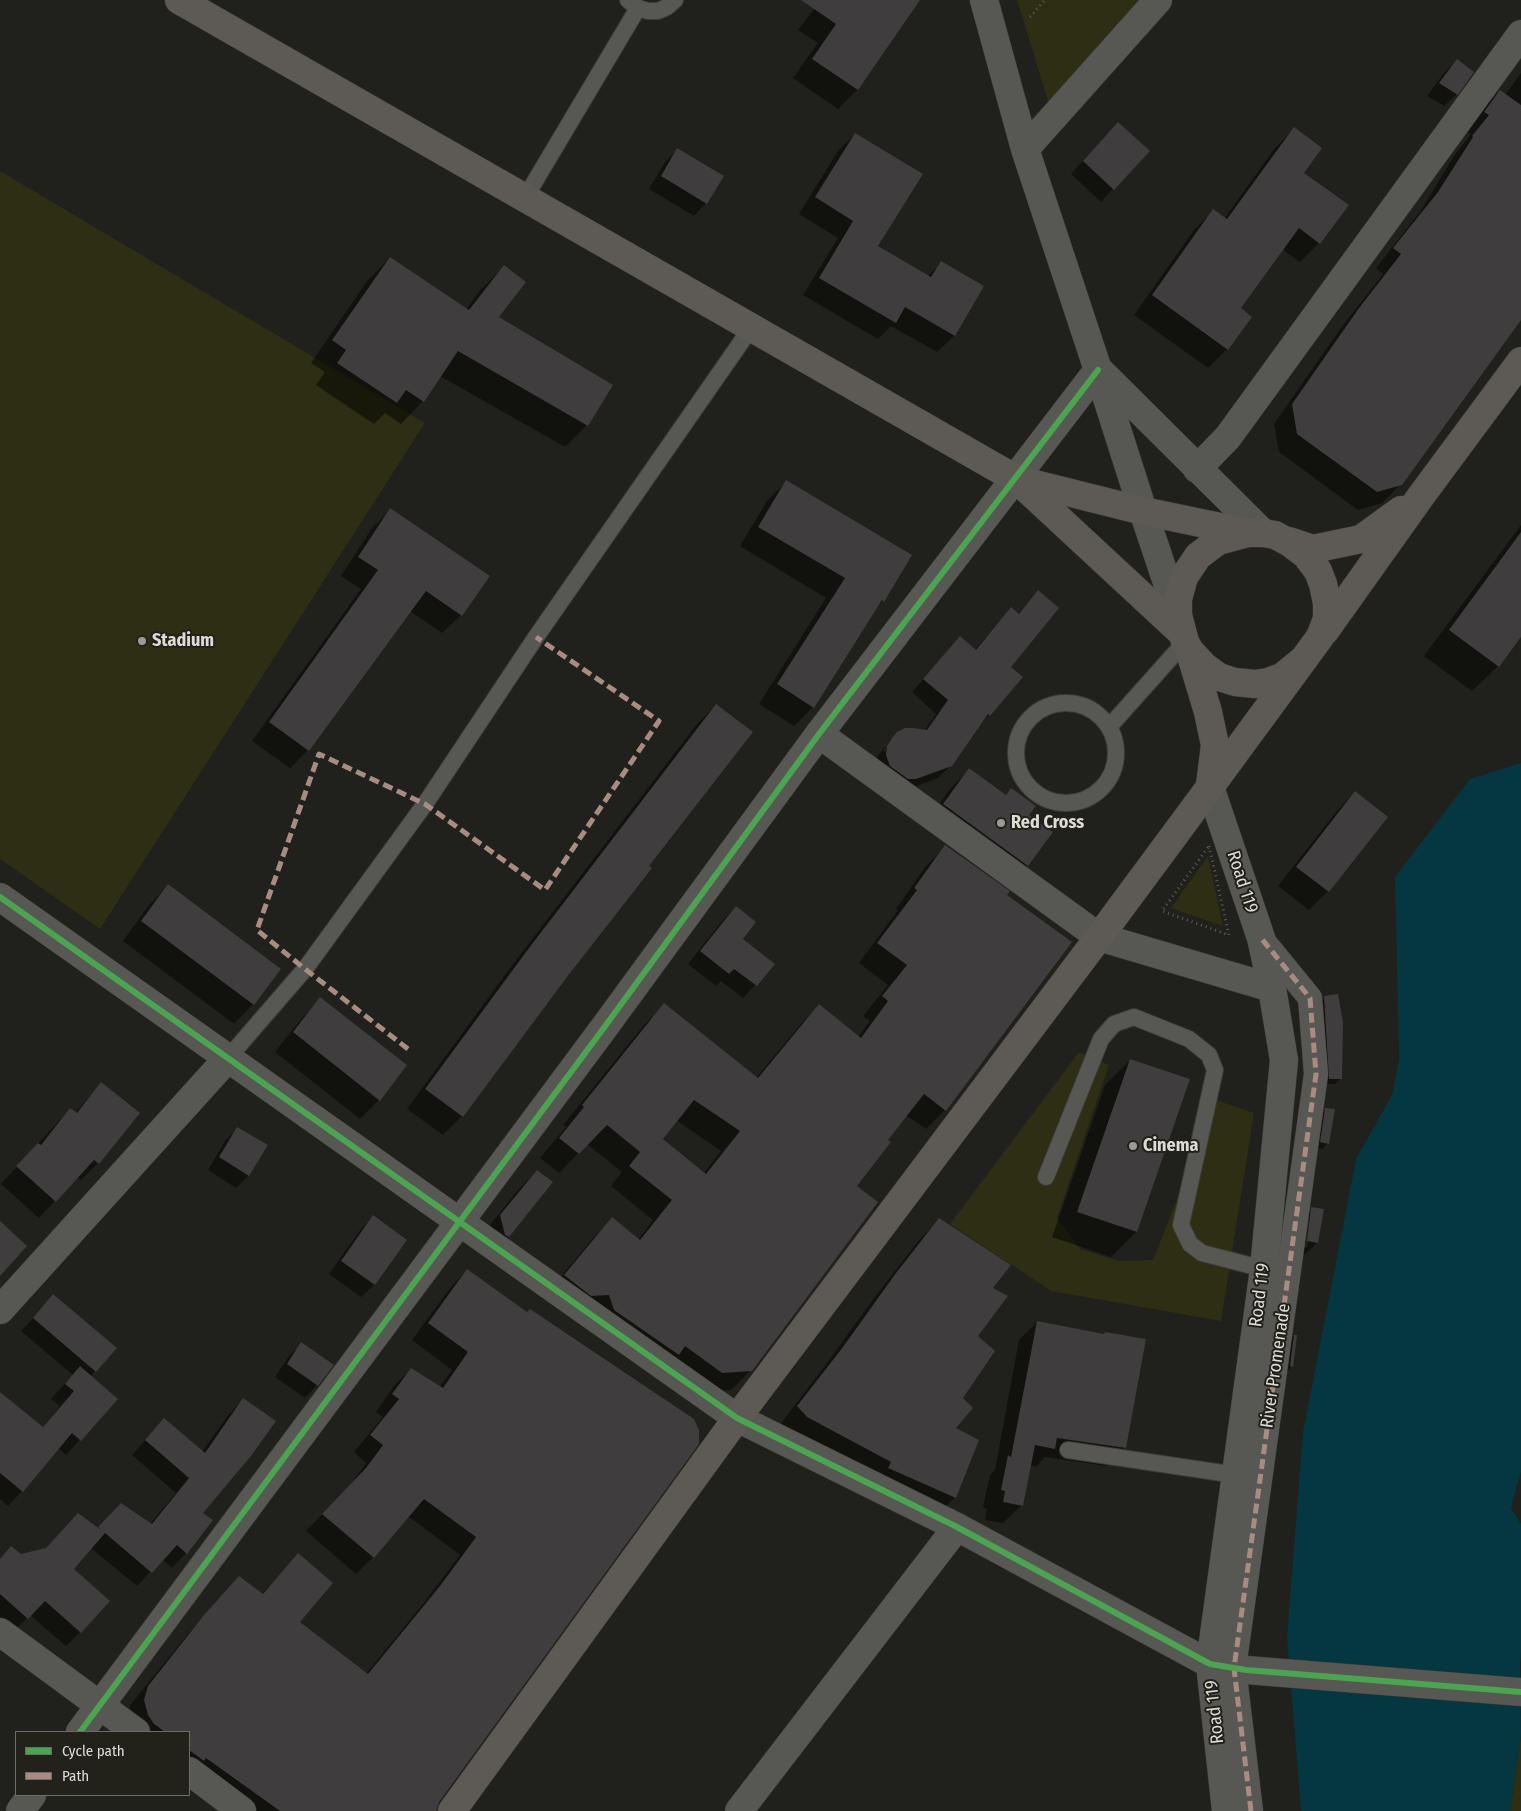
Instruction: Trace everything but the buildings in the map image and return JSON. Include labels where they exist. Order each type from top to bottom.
[{"type":"main road","points":[[179,0],[1016,479],[1184,635],[1205,667],[1219,677],[1235,682],[1255,684],[1268,682],[1282,677],[1304,659]]},
{"type":"main road","points":[[452,1811],[737,1418],[1099,937],[1320,638],[1421,496],[1521,361]]},
{"type":"main road","points":[[1016,479],[1143,511],[1262,534],[1314,549],[1362,539],[1421,496]]},
{"type":"main road","points":[[1210,787],[1215,744],[1208,712],[1184,635],[1178,599],[1184,576],[1198,556],[1218,541],[1262,534],[1290,543],[1306,555],[1318,570],[1324,584],[1328,603],[1327,619],[1320,638]]},
{"type":"street","points":[[984,0],[1025,149],[1184,635]]},
{"type":"street","points":[[1025,149],[1158,0]]},
{"type":"street","points":[[1196,469],[1228,437],[1521,34]]},
{"type":"street","points":[[1098,370],[1262,534]]},
{"type":"street","points":[[81,1731],[460,1222],[819,734],[1098,370]]},
{"type":"street","points":[[819,734],[1099,937],[1272,988]]},
{"type":"street","name":"Road 119","points":[[1210,787],[1260,938],[1272,988],[1284,1060],[1264,1269],[1236,1475],[1226,1811]]},
{"type":"street","points":[[0,897],[737,1418],[957,1527],[1230,1667],[1521,1692]]},
{"type":"street","name":"River Promenade","points":[[1251,1811],[1230,1667],[1316,1074],[1310,998],[1260,938]]},
{"type":"street","points":[[0,1310],[228,1058]]},
{"type":"street","points":[[738,1811],[957,1527]]},
{"type":"street","points":[[0,1632],[135,1731]]},
{"type":"street","points":[[190,1772],[242,1811]]},
{"type":"street","points":[[20,1811],[31,1796]]},
{"type":"lane","points":[[525,198],[633,4],[648,11],[658,11],[667,7],[675,0]]},
{"type":"lane","points":[[228,1058],[304,969],[425,804],[536,637],[751,328]]},
{"type":"lane","points":[[1109,727],[1184,635]]},
{"type":"lane","points":[[1064,703],[1077,704],[1089,709],[1109,727],[1115,742],[1115,758],[1111,774],[1102,787],[1089,797],[1073,802],[1057,802],[1042,797],[1029,788],[1020,774],[1016,758],[1017,742],[1023,727],[1034,714],[1047,706],[1064,703]]},
{"type":"lane","points":[[1046,1178],[1101,1039],[1114,1024],[1134,1017],[1189,1039],[1209,1054],[1215,1070],[1181,1225],[1190,1244],[1202,1252],[1264,1269]]},
{"type":"lane","points":[[1068,1450],[1236,1475]]},
{"type":"path","points":[[1030,17],[1045,0]]},
{"type":"path","points":[[1209,846],[1229,934],[1162,911],[1194,868],[1209,846]]},
{"type":"green space","points":[[1017,0],[1143,0],[1049,104]]},
{"type":"green space","name":"Stadium","points":[[0,171],[425,423],[100,929],[0,859]]},
{"type":"green space","points":[[1208,856],[1223,926],[1171,908]]},
{"type":"green space","points":[[1079,1052],[1109,1065],[1057,1218],[1080,1249],[1119,1261],[1153,1260],[1216,1100],[1254,1113],[1221,1321],[1051,1291],[950,1224]]},
{"type":"green space","points":[[1521,1735],[1521,1811],[1510,1811]]},
{"type":"water","points":[[1521,763],[1521,1471],[1511,1508],[1521,1524],[1521,1735],[1510,1811],[1301,1811],[1287,1637],[1303,1432],[1356,1159],[1392,1095],[1399,1059],[1395,877],[1470,779]]},
{"type":"marked path","points":[[408,1049],[257,930],[319,754],[425,804],[545,890],[659,721],[536,637]]},
{"type":"marked path","points":[[1251,1811],[1234,1668],[1316,1074],[1310,998],[1261,938]]},
{"type":"cycle path","points":[[81,1731],[603,1029],[819,734],[1098,370]]},
{"type":"cycle path","points":[[0,897],[737,1418],[957,1527],[1210,1664],[1246,1670],[1521,1692]]},
{"type":"place","name":"Stadium","points":[[142,641]]},
{"type":"place","name":"Red Cross","points":[[1001,823]]},
{"type":"place","name":"Cinema","points":[[1133,1146]]}]
